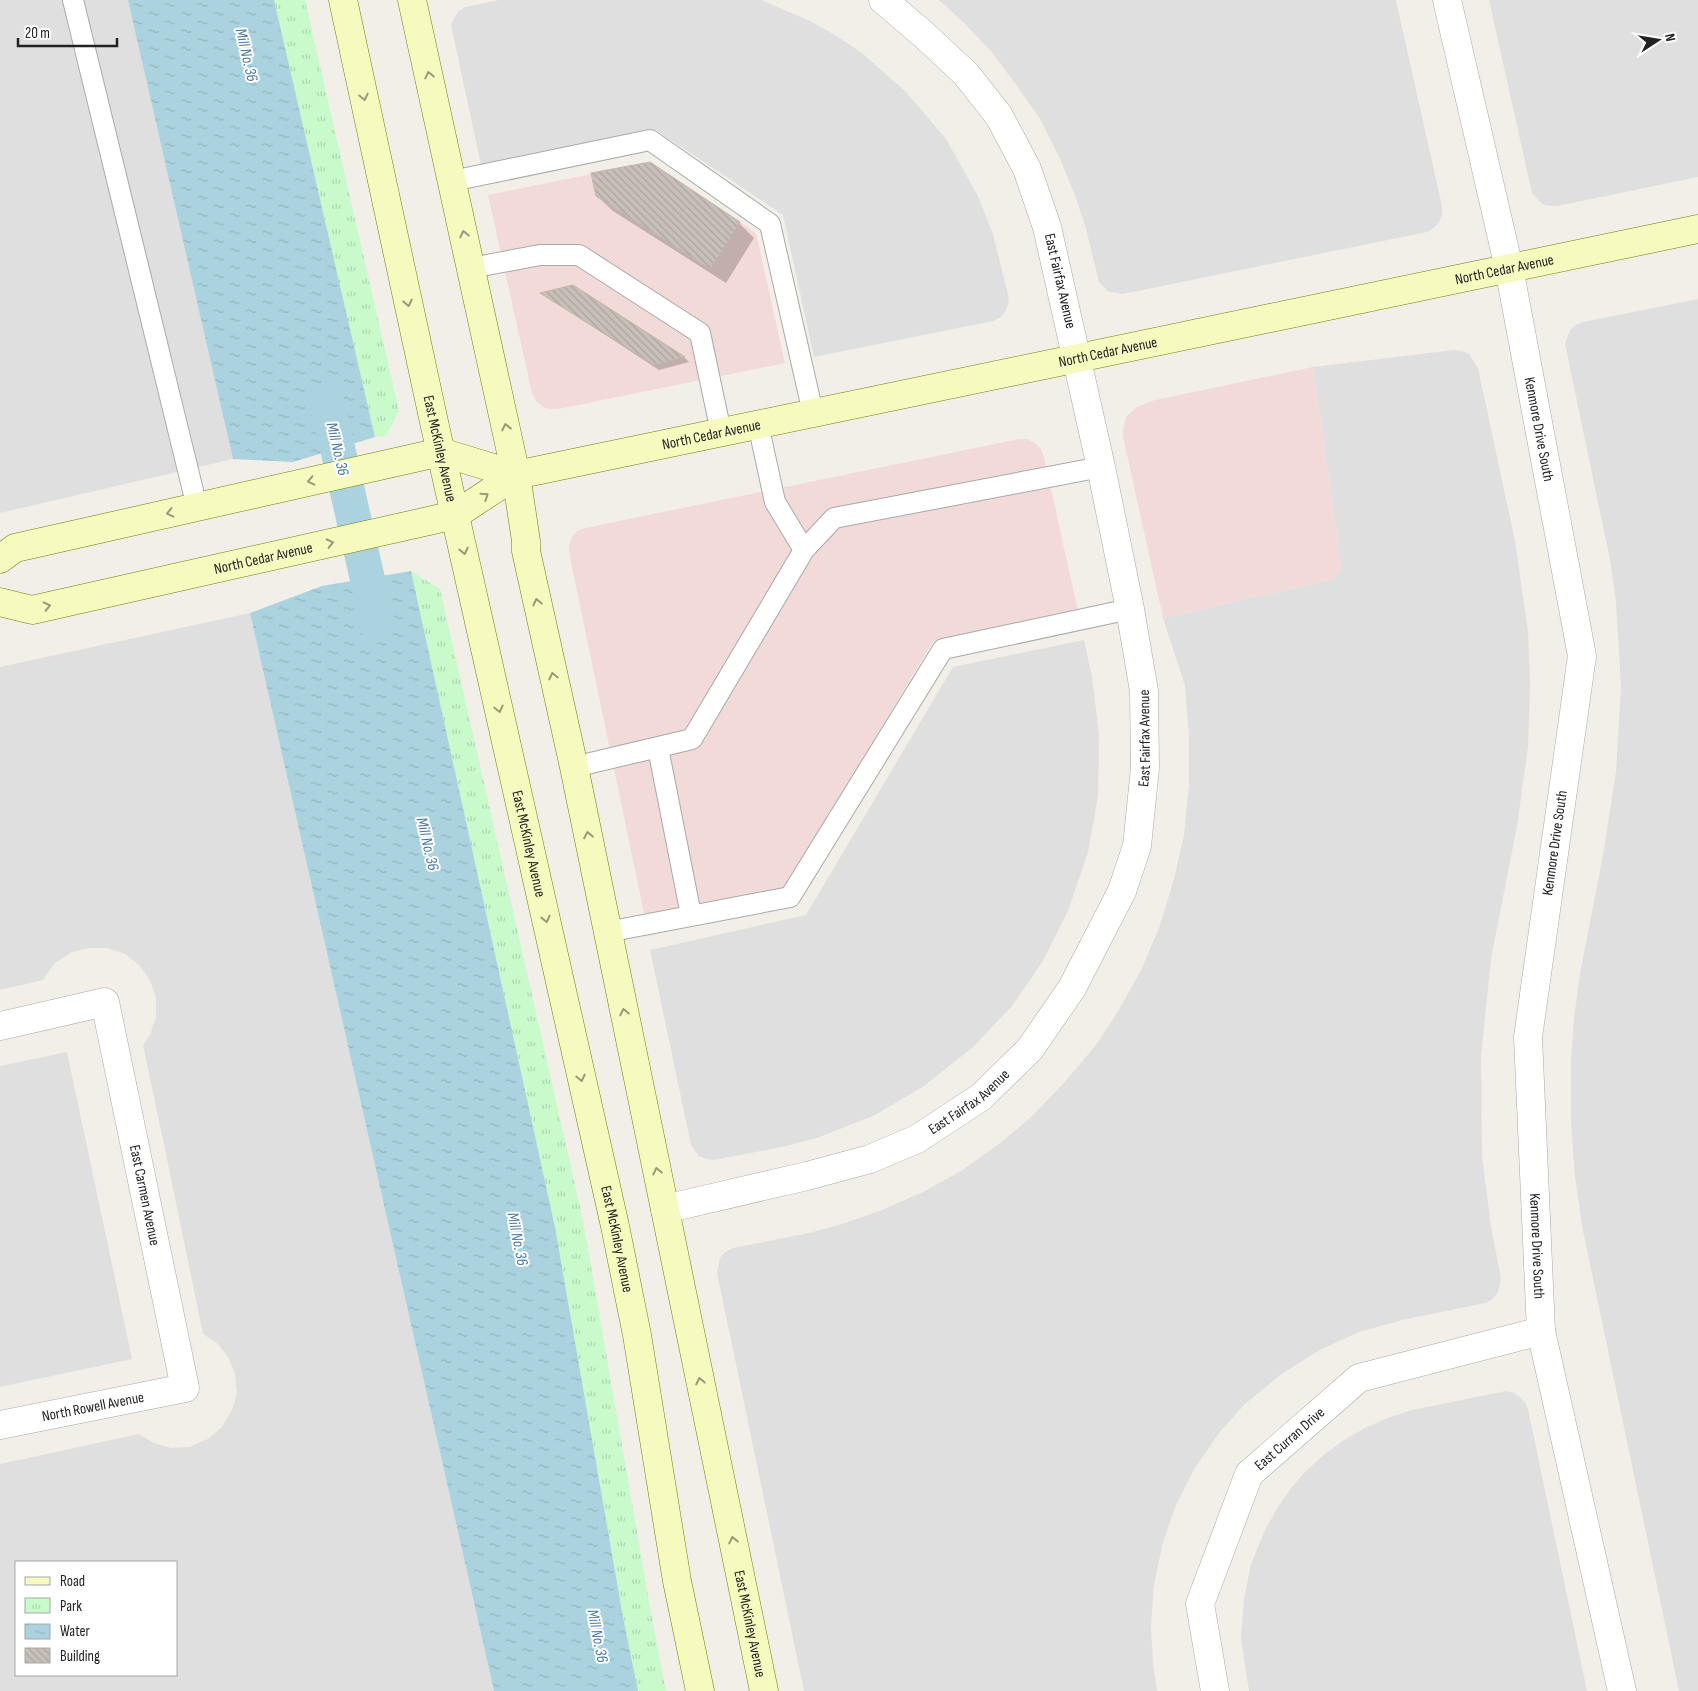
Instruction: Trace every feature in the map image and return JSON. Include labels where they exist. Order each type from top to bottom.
[{"type":"main road","name":"East McKinley Avenue","points":[[343,0],[441,452],[615,1226],[637,1335],[677,1581],[700,1691]]},
{"type":"main road","name":"East McKinley Avenue","points":[[412,0],[516,474],[526,551],[574,767],[764,1691]]},
{"type":"main road","name":"North Cedar Avenue","points":[[0,602],[32,610],[455,515],[516,474],[1698,229]]},
{"type":"main road","name":"North Cedar Avenue","points":[[0,559],[15,548],[441,452],[516,474]]},
{"type":"street","name":"East Fairfax Avenue","points":[[665,1209],[807,1176],[870,1159],[918,1139],[981,1097],[1030,1049],[1072,988],[1122,891],[1137,846],[1144,768],[1144,691],[1130,609],[1101,466],[1047,226],[1027,169],[999,116],[966,74],[883,0]]},
{"type":"street","name":"Kenmore Drive South","points":[[1447,0],[1509,268],[1582,656],[1528,1037],[1541,1331],[1622,1691]]},
{"type":"street","name":"East Carmen Avenue","points":[[0,1026],[105,1002],[185,1388]]},
{"type":"street","name":"East Curran Drive","points":[[1215,1691],[1200,1604],[1249,1474],[1359,1378],[1541,1331]]},
{"type":"street","name":"North Rowell Avenue","points":[[0,1425],[185,1388]]},
{"type":"lane","points":[[73,0],[197,506]]},
{"type":"lane","points":[[452,181],[650,140],[770,224],[813,413]]},
{"type":"lane","points":[[471,268],[540,255],[580,254],[700,333],[721,432]]},
{"type":"lane","points":[[758,424],[775,502],[804,550]]},
{"type":"lane","points":[[574,767],[692,739],[804,550],[834,518],[1101,466]]},
{"type":"lane","points":[[607,932],[790,897],[943,649],[1130,609]]},
{"type":"lane","points":[[658,748],[692,916]]},
{"type":"shaded area","points":[[0,0],[130,0],[233,459],[0,513]]},
{"type":"shaded area","points":[[499,0],[761,0],[810,21],[835,35],[862,53],[906,92],[946,139],[978,196],[993,234],[1008,294],[1009,302],[1006,310],[1001,317],[993,321],[814,357],[783,215],[656,130],[481,165],[451,25],[459,11],[465,7]]},
{"type":"shaded area","points":[[939,0],[1396,0],[1442,206],[1442,215],[1439,222],[1427,232],[1123,294],[1109,292],[1099,282],[1076,198],[1061,161],[1040,119],[991,51]]},
{"type":"shaded area","points":[[1489,0],[1698,0],[1698,177],[1557,206],[1542,204],[1532,193]]},
{"type":"shaded area","points":[[650,162],[756,233],[785,363],[558,409],[543,407],[536,401],[532,393],[488,195]]},
{"type":"shaded area","points":[[1698,299],[1698,1691],[1679,1691],[1582,1226],[1575,1176],[1571,1122],[1571,1060],[1574,1018],[1581,968],[1602,861],[1616,772],[1621,687],[1616,602],[1610,560],[1565,344],[1570,330],[1583,322]]},
{"type":"shaded area","points":[[1454,350],[1469,354],[1478,368],[1515,541],[1528,632],[1530,684],[1528,747],[1517,826],[1491,959],[1481,1057],[1482,1156],[1491,1226],[1501,1279],[1498,1292],[1493,1299],[1485,1303],[1402,1320],[1359,1332],[1318,1351],[1280,1375],[1245,1404],[1219,1433],[1193,1471],[1176,1505],[1163,1542],[1154,1585],[1151,1625],[1157,1691],[804,1691],[717,1273],[720,1258],[725,1252],[733,1248],[809,1233],[882,1210],[923,1192],[961,1171],[999,1144],[1031,1117],[1063,1084],[1096,1045],[1120,1008],[1141,970],[1159,928],[1174,879],[1184,835],[1189,784],[1189,737],[1185,686],[1163,618],[1333,579],[1341,567],[1313,367]]},
{"type":"shaded area","points":[[1313,367],[1341,567],[1333,579],[1163,618],[1124,441],[1123,430],[1126,417],[1137,407],[1151,401]]},
{"type":"shaded area","points":[[1019,439],[1027,439],[1035,443],[1041,449],[1044,457],[1078,611],[933,641],[787,887],[645,918],[569,553],[572,537],[577,531],[585,528]]},
{"type":"shaded area","points":[[250,613],[494,1691],[0,1691],[0,1464],[139,1434],[154,1443],[171,1448],[189,1447],[208,1439],[222,1427],[232,1410],[237,1393],[235,1374],[228,1357],[217,1343],[203,1334],[143,1045],[150,1035],[156,1017],[156,998],[150,980],[139,965],[125,954],[107,948],[88,948],[70,953],[54,964],[43,980],[0,990],[0,667]]},
{"type":"shaded area","points":[[1084,640],[1092,677],[1099,734],[1098,796],[1088,852],[1068,911],[1043,961],[1012,1006],[973,1047],[924,1086],[875,1115],[817,1138],[782,1147],[713,1160],[699,1156],[691,1145],[650,950],[806,915],[953,667]]},
{"type":"shaded area","points":[[67,1052],[132,1359],[0,1387],[0,1066]]},
{"type":"shaded area","points":[[1506,1391],[1520,1397],[1528,1409],[1587,1691],[1249,1691],[1241,1638],[1244,1599],[1251,1564],[1266,1528],[1291,1488],[1325,1454],[1365,1428],[1412,1410]]},
{"type":"green space","points":[[274,0],[305,0],[399,411],[386,436],[375,437]]},
{"type":"green space","points":[[411,571],[440,589],[583,1220],[666,1691],[638,1691],[623,1617],[555,1227]]},
{"type":"water","points":[[128,0],[274,0],[375,437],[293,462],[233,459]]},
{"type":"water","points":[[411,571],[555,1227],[623,1617],[638,1691],[494,1691],[250,613],[322,586]]},
{"type":"building","points":[[650,162],[740,222],[710,269],[596,196],[591,173]]},
{"type":"building","points":[[573,285],[685,357],[654,365],[540,293]]},
{"type":"waterway","name":"Mill No. 36","points":[[327,402],[378,625]]}]
